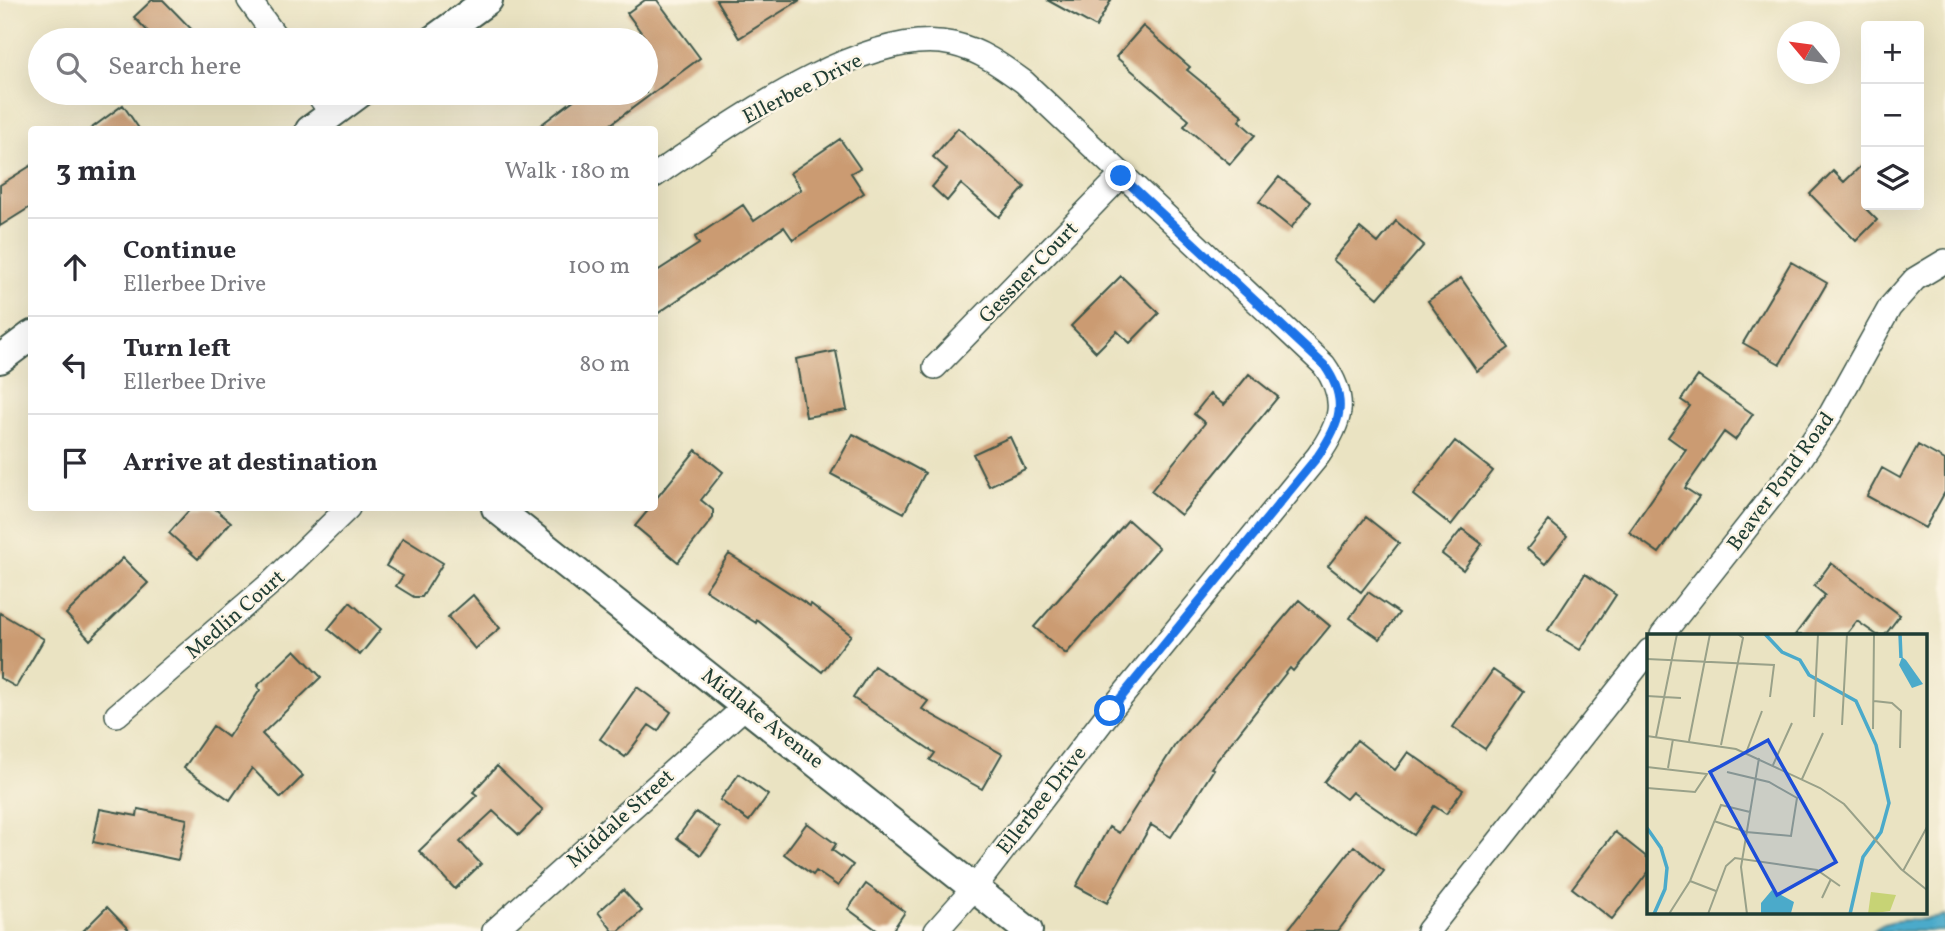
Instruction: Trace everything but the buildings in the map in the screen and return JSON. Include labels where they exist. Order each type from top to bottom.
[{"type":"street","points":[[249,0],[269,28]]},
{"type":"street","points":[[450,28],[488,0]]},
{"type":"street","name":"Ellerbee Drive","points":[[658,173],[739,119],[843,62],[901,43],[921,41],[951,44],[998,63],[1024,82],[1324,365],[1337,384],[1340,404],[1333,435],[1318,456],[1110,711],[975,887],[936,931]]},
{"type":"street","name":"Gessner Court","points":[[935,367],[1121,176]]},
{"type":"street","name":"Beaver Pond Road","points":[[1663,634],[1797,464],[1829,415],[1890,307],[1915,279],[1945,261]]},
{"type":"street","points":[[3,352],[28,337]]},
{"type":"street","name":"Medlin Court","points":[[117,715],[271,583],[345,511]]},
{"type":"street","name":"Midlake Avenue","points":[[500,511],[1028,931]]},
{"type":"street","points":[[1428,931],[1647,654]]},
{"type":"street","name":"Middale Street","points":[[494,931],[747,705]]},
{"type":"water","points":[[1945,916],[1945,931],[1873,931],[1898,921]]},
{"type":"route","points":[[1110,711],[1318,456],[1333,435],[1340,404],[1337,384],[1324,365],[1121,176]]}]
